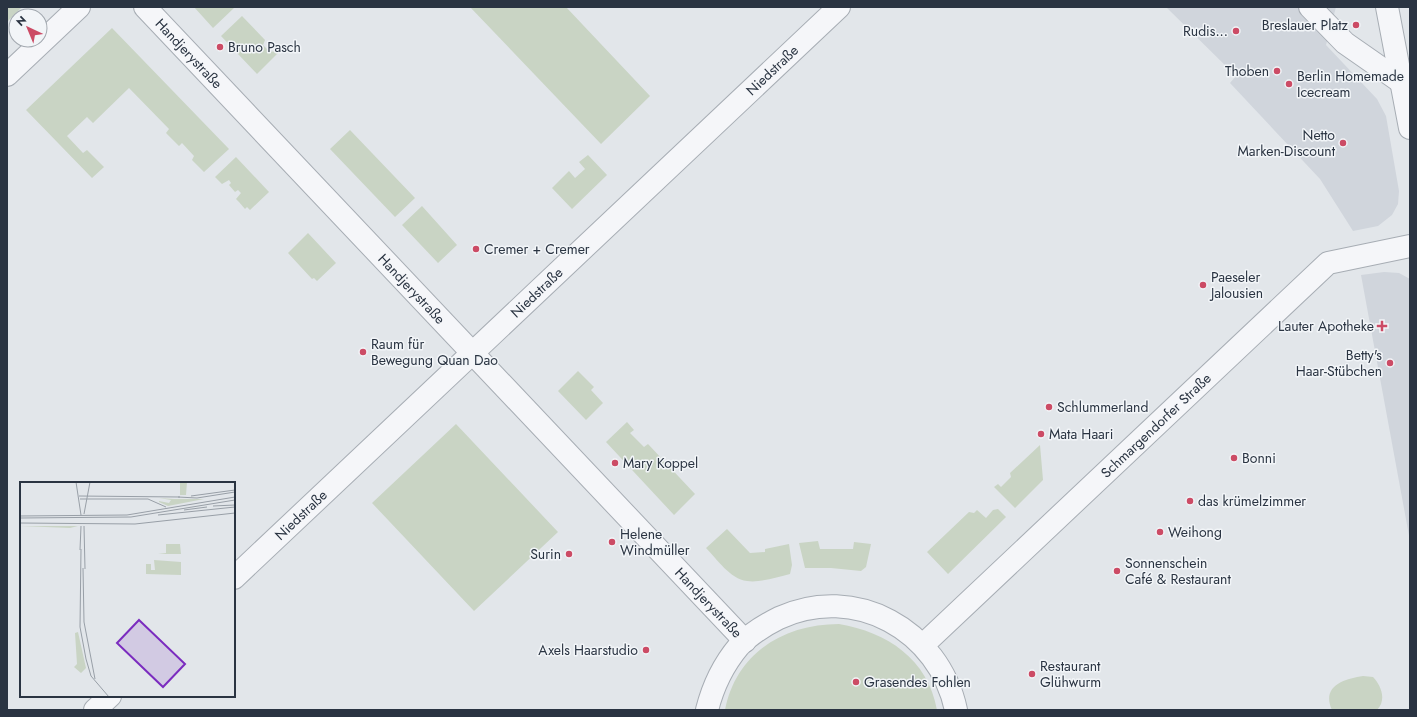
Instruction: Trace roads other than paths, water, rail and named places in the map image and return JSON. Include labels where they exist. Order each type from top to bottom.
[{"type":"street","points":[[7,75],[79,7]]},
{"type":"street","name":"Handjerystraße","points":[[145,7],[745,640]]},
{"type":"street","name":"Niedstraße","points":[[235,577],[839,7]]},
{"type":"street","points":[[1310,7],[1345,43],[1406,81]]},
{"type":"street","points":[[1387,7],[1406,81],[1410,128]]},
{"type":"street","name":"Schmargendorfer Straße","points":[[923,645],[1328,263],[1410,246]]},
{"type":"street","points":[[707,710],[713,689],[724,666],[745,640],[768,623],[789,614],[811,608],[834,606],[857,609],[879,615],[899,626],[923,645],[942,670],[953,695],[956,710]]},
{"type":"street","points":[[95,710],[109,697]]},
{"type":"place","name":"Breslauer Platz","points":[[1356,25]]},
{"type":"place","name":"Rudis...","points":[[1236,31]]},
{"type":"place","name":"Bruno Pasch","points":[[220,47]]},
{"type":"place","name":"Thoben","points":[[1277,71]]},
{"type":"place","name":"Berlin Homemade Icecream","points":[[1289,84]]},
{"type":"place","name":"Netto Marken-Discount","points":[[1343,143]]},
{"type":"place","name":"Cremer + Cremer","points":[[476,249]]},
{"type":"place","name":"Paeseler Jalousien","points":[[1203,285]]},
{"type":"place","name":"Lauter Apotheke","points":[[1382,326]]},
{"type":"place","name":"Raum für Bewegung Quan Dao","points":[[363,352]]},
{"type":"place","name":"Betty's Haar-Stübchen","points":[[1390,363]]},
{"type":"place","name":"Schlummerland","points":[[1049,407]]},
{"type":"place","name":"Mata Haari","points":[[1041,434]]},
{"type":"place","name":"Bonni","points":[[1234,458]]},
{"type":"place","name":"Mary Koppel","points":[[615,463]]},
{"type":"place","name":"das krümelzimmer","points":[[1190,501]]},
{"type":"place","name":"Weihong","points":[[1160,532]]},
{"type":"place","name":"Helene Windmüller","points":[[612,542]]},
{"type":"place","name":"Surin","points":[[569,554]]},
{"type":"place","name":"Sonnenschein Café & Restaurant","points":[[1117,571]]},
{"type":"place","name":"Axels Haarstudio","points":[[646,650]]},
{"type":"place","name":"Restaurant Glühwurm","points":[[1032,674]]},
{"type":"place","name":"Grasendes Fohlen","points":[[856,682]]}]
